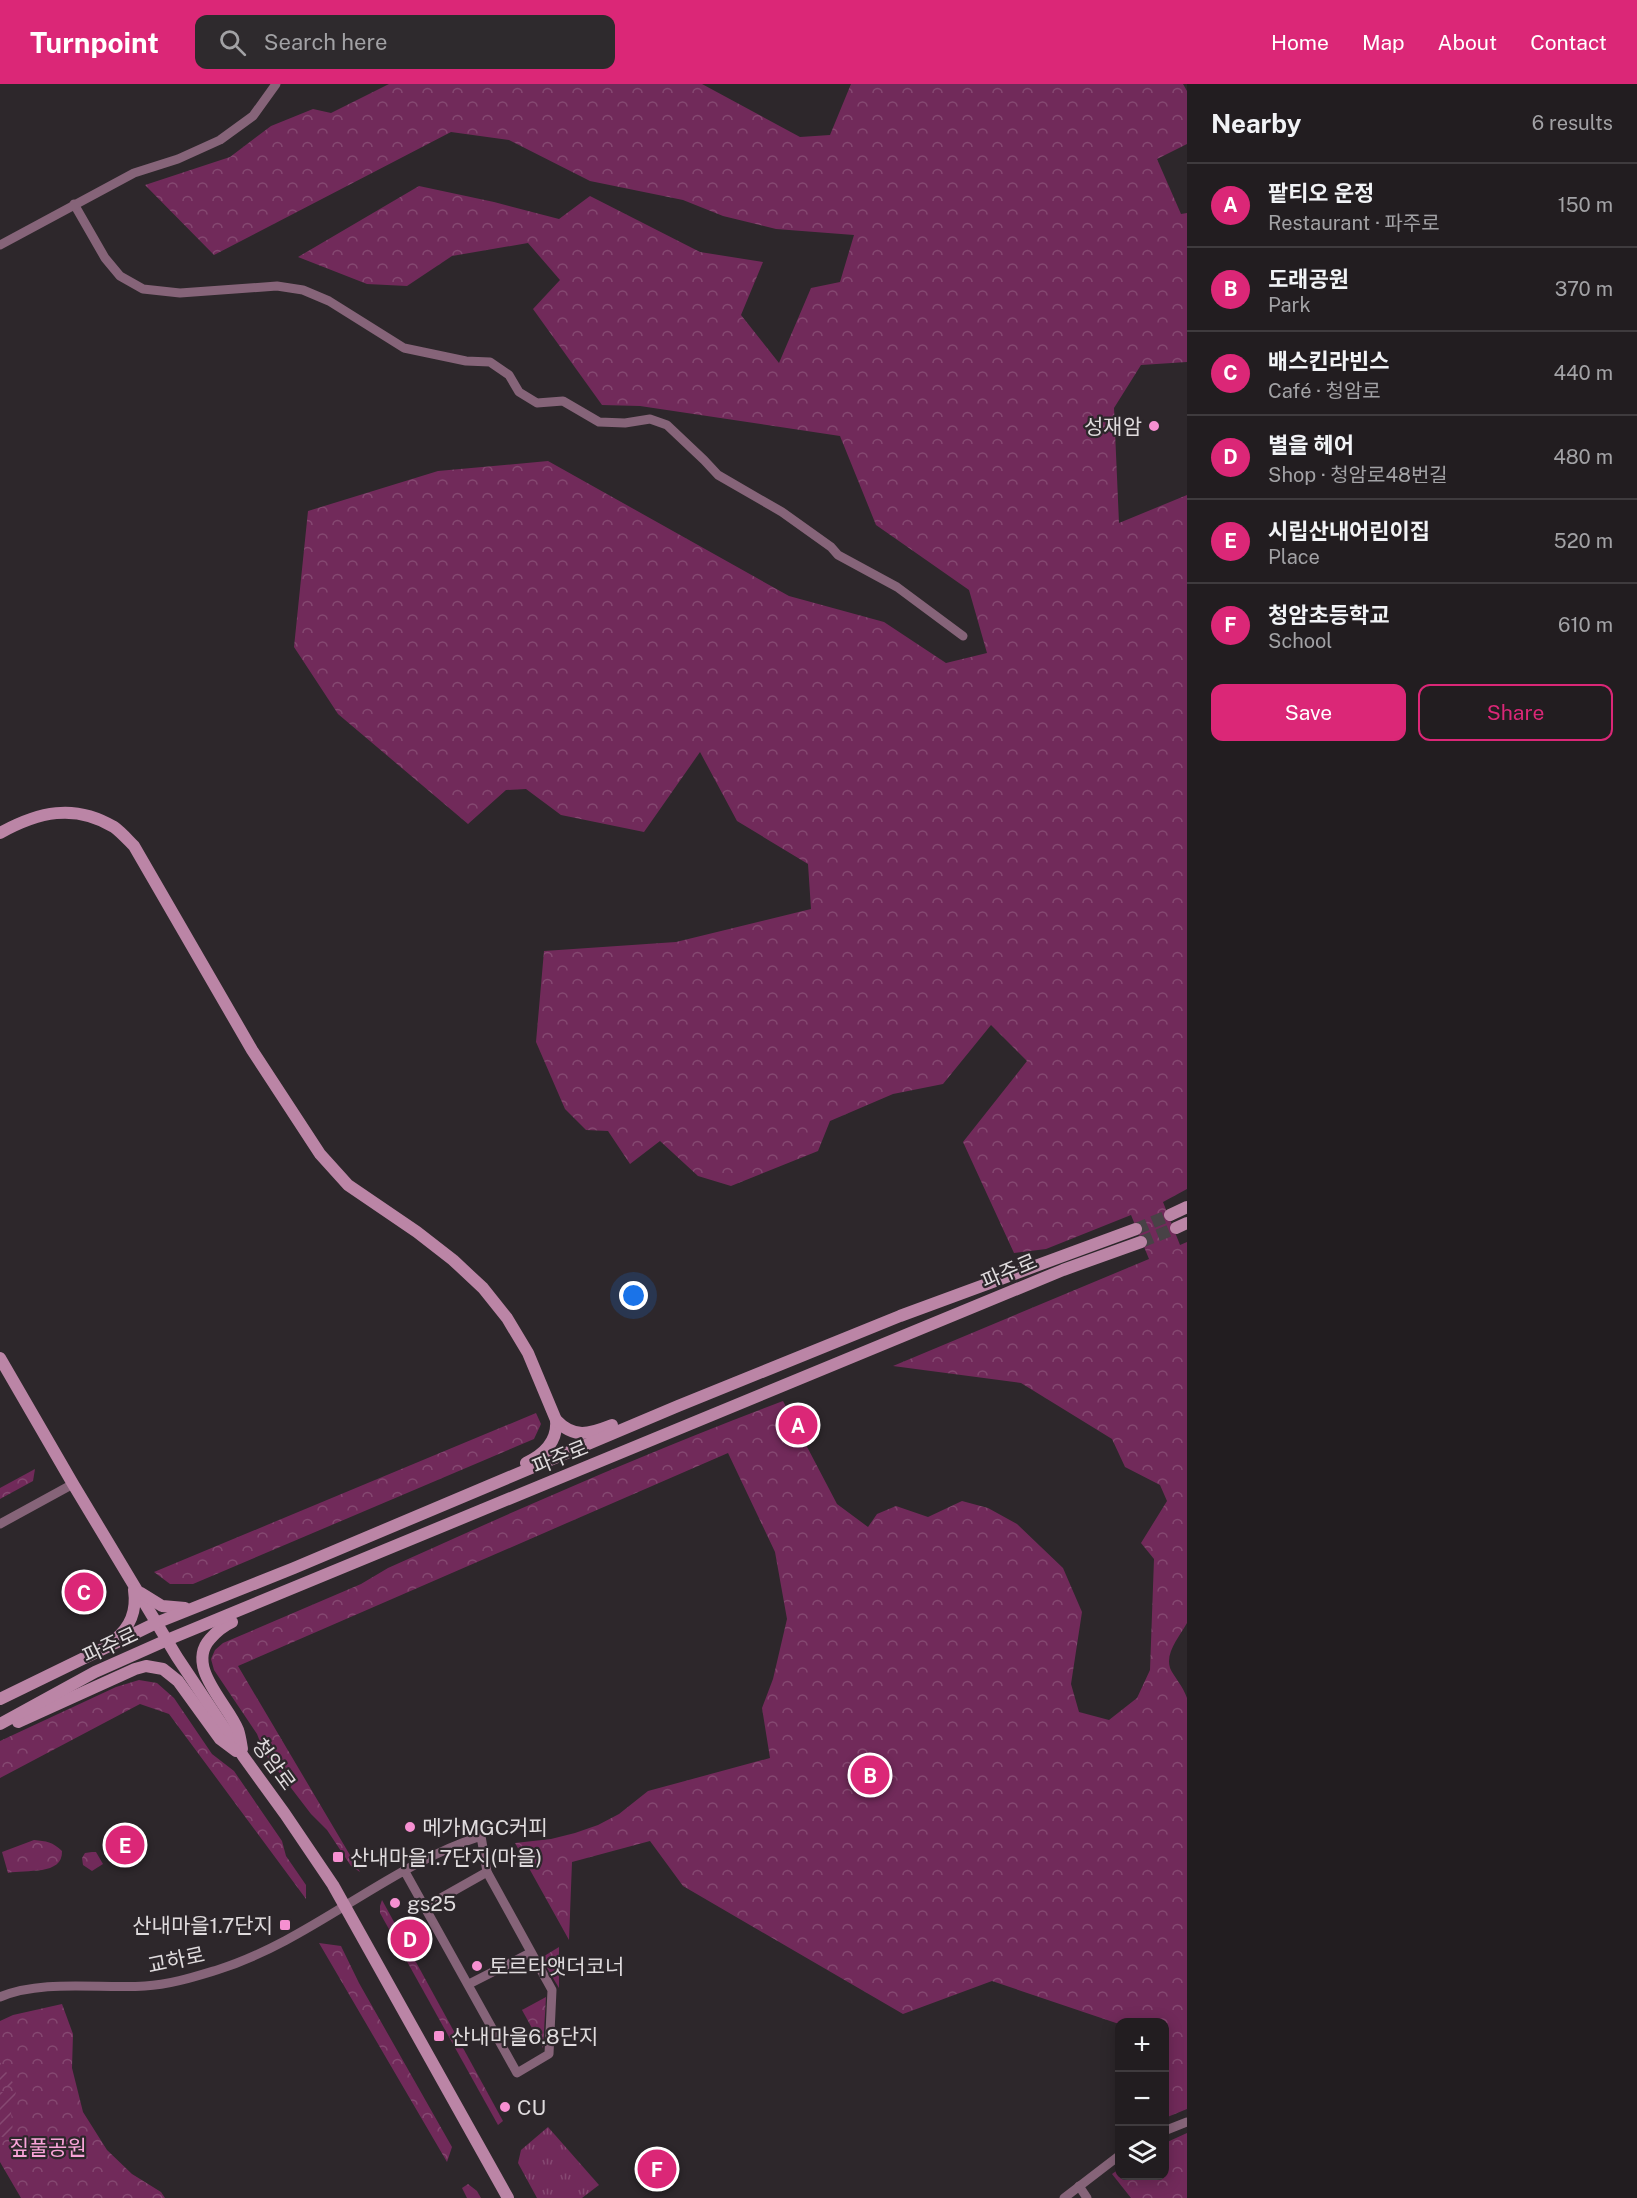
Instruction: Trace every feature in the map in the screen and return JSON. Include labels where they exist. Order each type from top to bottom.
[{"type":"main road","points":[[0,833],[38,815],[66,812],[93,817],[115,828],[134,846],[252,1050],[320,1154],[348,1185],[417,1232],[453,1260],[483,1288],[507,1318],[528,1353],[556,1420],[557,1431],[546,1451],[518,1467],[504,1480]]},
{"type":"main road","points":[[1170,1215],[1187,1207]]},
{"type":"main road","name":"파주로","points":[[0,1699],[156,1623],[665,1411],[900,1316],[1137,1229]]},
{"type":"main road","name":"파주로","points":[[0,1725],[95,1672],[167,1640],[1063,1270],[1141,1242]]},
{"type":"main road","name":"청암로","points":[[0,1358],[156,1623],[345,1905],[508,2198]]},
{"type":"main road","points":[[556,1420],[564,1428],[577,1433],[592,1433],[643,1413],[665,1411]]},
{"type":"main road","points":[[243,1756],[238,1730],[211,1684],[202,1663],[202,1654],[207,1642],[221,1627],[300,1592],[353,1564]]},
{"type":"main road","points":[[133,1586],[162,1606],[181,1608],[203,1604]]},
{"type":"main road","points":[[104,1648],[129,1624],[134,1611],[133,1586]]},
{"type":"main road","points":[[0,1725],[20,1721],[146,1666],[163,1670],[178,1681],[220,1739],[243,1756]]},
{"type":"street","points":[[0,245],[134,173],[178,159],[220,140],[253,116],[276,84]]},
{"type":"street","points":[[74,204],[105,258],[120,276],[143,289],[180,293],[277,286],[303,290],[338,306],[404,348],[466,361],[490,362],[508,375],[519,392],[537,404],[562,401],[599,422],[625,423],[650,419],[667,425],[718,476],[782,512],[831,547],[838,555],[897,587],[963,636]]},
{"type":"street","points":[[0,1524],[73,1484]]},
{"type":"street","name":"교하로","points":[[0,1997],[53,1988],[147,1986],[183,1980],[219,1969],[286,1941],[404,1869],[459,1843],[481,1836],[487,1872]]},
{"type":"street","points":[[404,1869],[425,1907],[470,1984],[517,2073],[549,2054],[552,1990],[487,1872],[425,1907]]},
{"type":"street","points":[[470,1984],[530,1953]]},
{"type":"street","points":[[1169,2129],[1187,2122]]},
{"type":"street","points":[[1064,2198],[1115,2158]]},
{"type":"street","points":[[1079,2186],[1087,2198]]},
{"type":"green space","points":[[389,84],[702,84],[800,137],[830,135],[851,84],[1183,84],[1187,91],[1187,144],[1157,159],[1181,214],[1187,213],[1187,362],[1141,365],[1114,408],[1119,523],[1187,495],[1187,1189],[1163,1202],[1180,1245],[1187,1242],[1187,1623],[1174,1644],[1169,1662],[1187,1698],[1187,2109],[1169,2116],[1169,2018],[1115,2018],[1115,2023],[992,1981],[903,2014],[683,1886],[650,1841],[572,1862],[569,1940],[515,1843],[551,1839],[575,1833],[619,1814],[648,1791],[770,1758],[762,1708],[773,1679],[787,1619],[775,1552],[728,1453],[238,1666],[360,1872],[351,1866],[327,1830],[311,1814],[265,1754],[257,1734],[214,1670],[211,1659],[215,1650],[223,1643],[361,1584],[388,1568],[584,1481],[783,1401],[837,1504],[868,1527],[877,1514],[896,1506],[928,1517],[962,1501],[988,1508],[1017,1524],[1063,1568],[1082,1612],[1071,1684],[1079,1712],[1109,1720],[1137,1698],[1150,1670],[1154,1559],[1141,1543],[1167,1501],[1160,1485],[1125,1467],[1112,1439],[1021,1383],[893,1366],[1149,1259],[1131,1215],[1046,1249],[1014,1253],[963,1142],[1027,1061],[991,1025],[943,1084],[893,1094],[830,1121],[818,1151],[731,1186],[698,1176],[660,1141],[630,1164],[608,1131],[586,1130],[565,1109],[536,1042],[544,951],[676,942],[811,909],[808,864],[737,821],[700,752],[644,832],[561,815],[526,789],[506,790],[468,824],[338,714],[294,647],[308,511],[438,471],[548,461],[789,596],[884,622],[946,663],[987,653],[969,590],[876,525],[840,436],[640,406],[602,405],[533,309],[560,280],[528,243],[452,256],[407,286],[367,284],[298,257],[419,186],[559,219],[590,196],[700,252],[763,262],[741,315],[779,363],[811,288],[840,282],[854,235],[776,229],[723,216],[683,200],[590,181],[509,140],[451,132],[214,255],[145,185],[230,157],[271,126],[313,109],[331,113]]},
{"type":"green space","points":[[536,1413],[541,1424],[534,1439],[193,1584],[170,1584],[154,1572]]},
{"type":"green space","points":[[35,1469],[33,1481],[0,1499],[0,1488]]},
{"type":"green space","points":[[139,1680],[157,1683],[174,1698],[212,1754],[234,1771],[282,1841],[286,1856],[306,1885],[306,1899],[169,1714],[140,1704],[0,1778],[0,1741],[116,1687]]},
{"type":"green space","points":[[34,1840],[56,1846],[62,1851],[61,1859],[50,1868],[8,1873],[2,1852]]},
{"type":"green space","points":[[96,1852],[103,1864],[92,1871],[83,1865],[82,1858],[85,1853]]},
{"type":"green space","points":[[382,1900],[503,2121],[498,2125],[380,1913]]},
{"type":"green space","points":[[319,1943],[341,1946],[359,1983],[452,2147],[447,2162]]},
{"type":"green space","points":[[559,1947],[559,1988],[541,1958]]},
{"type":"green space","points":[[546,1997],[543,2048],[522,2010]]},
{"type":"green space","name":"짚풀공원","points":[[62,2004],[73,2034],[72,2068],[83,2112],[107,2150],[132,2174],[161,2192],[165,2198],[21,2198],[0,2162],[0,2021],[13,2015]]},
{"type":"green space","points":[[0,2062],[15,2086],[0,2086]]},
{"type":"green space","points":[[0,2092],[16,2092],[11,2112],[14,2142],[0,2136]]},
{"type":"green space","points":[[548,2127],[599,2185],[582,2198],[537,2198],[518,2163],[521,2150]]},
{"type":"green space","points":[[1187,2133],[1187,2198],[1131,2198],[1117,2180],[1169,2180],[1169,2141]]},
{"type":"green space","points":[[468,2184],[477,2191],[481,2198],[467,2198],[462,2188]]},
{"type":"tunnel","points":[[1136,1229],[1170,1215]]},
{"type":"tunnel","points":[[1141,1242],[1176,1228]]},
{"type":"place","name":"성재암","points":[[1154,426]]},
{"type":"place","name":"팥티오 운정","points":[[798,1425]]},
{"type":"place","name":"배스킨라빈스","points":[[84,1592]]},
{"type":"place","name":"도래공원","points":[[870,1775]]},
{"type":"place","name":"메가MGC커피","points":[[410,1827]]},
{"type":"place","name":"시립산내어린이집","points":[[125,1845]]},
{"type":"place","name":"산내마을1.7단지(마을)","points":[[338,1857]]},
{"type":"place","name":"gs25","points":[[395,1903]]},
{"type":"place","name":"산내마을1.7단지","points":[[285,1925]]},
{"type":"place","name":"별을 헤어","points":[[410,1939]]},
{"type":"place","name":"토르타앳더코너","points":[[477,1966]]},
{"type":"place","name":"산내마을6.8단지","points":[[439,2036]]},
{"type":"place","name":"CU","points":[[505,2107]]},
{"type":"place","name":"청암초등학교","points":[[657,2169]]}]
